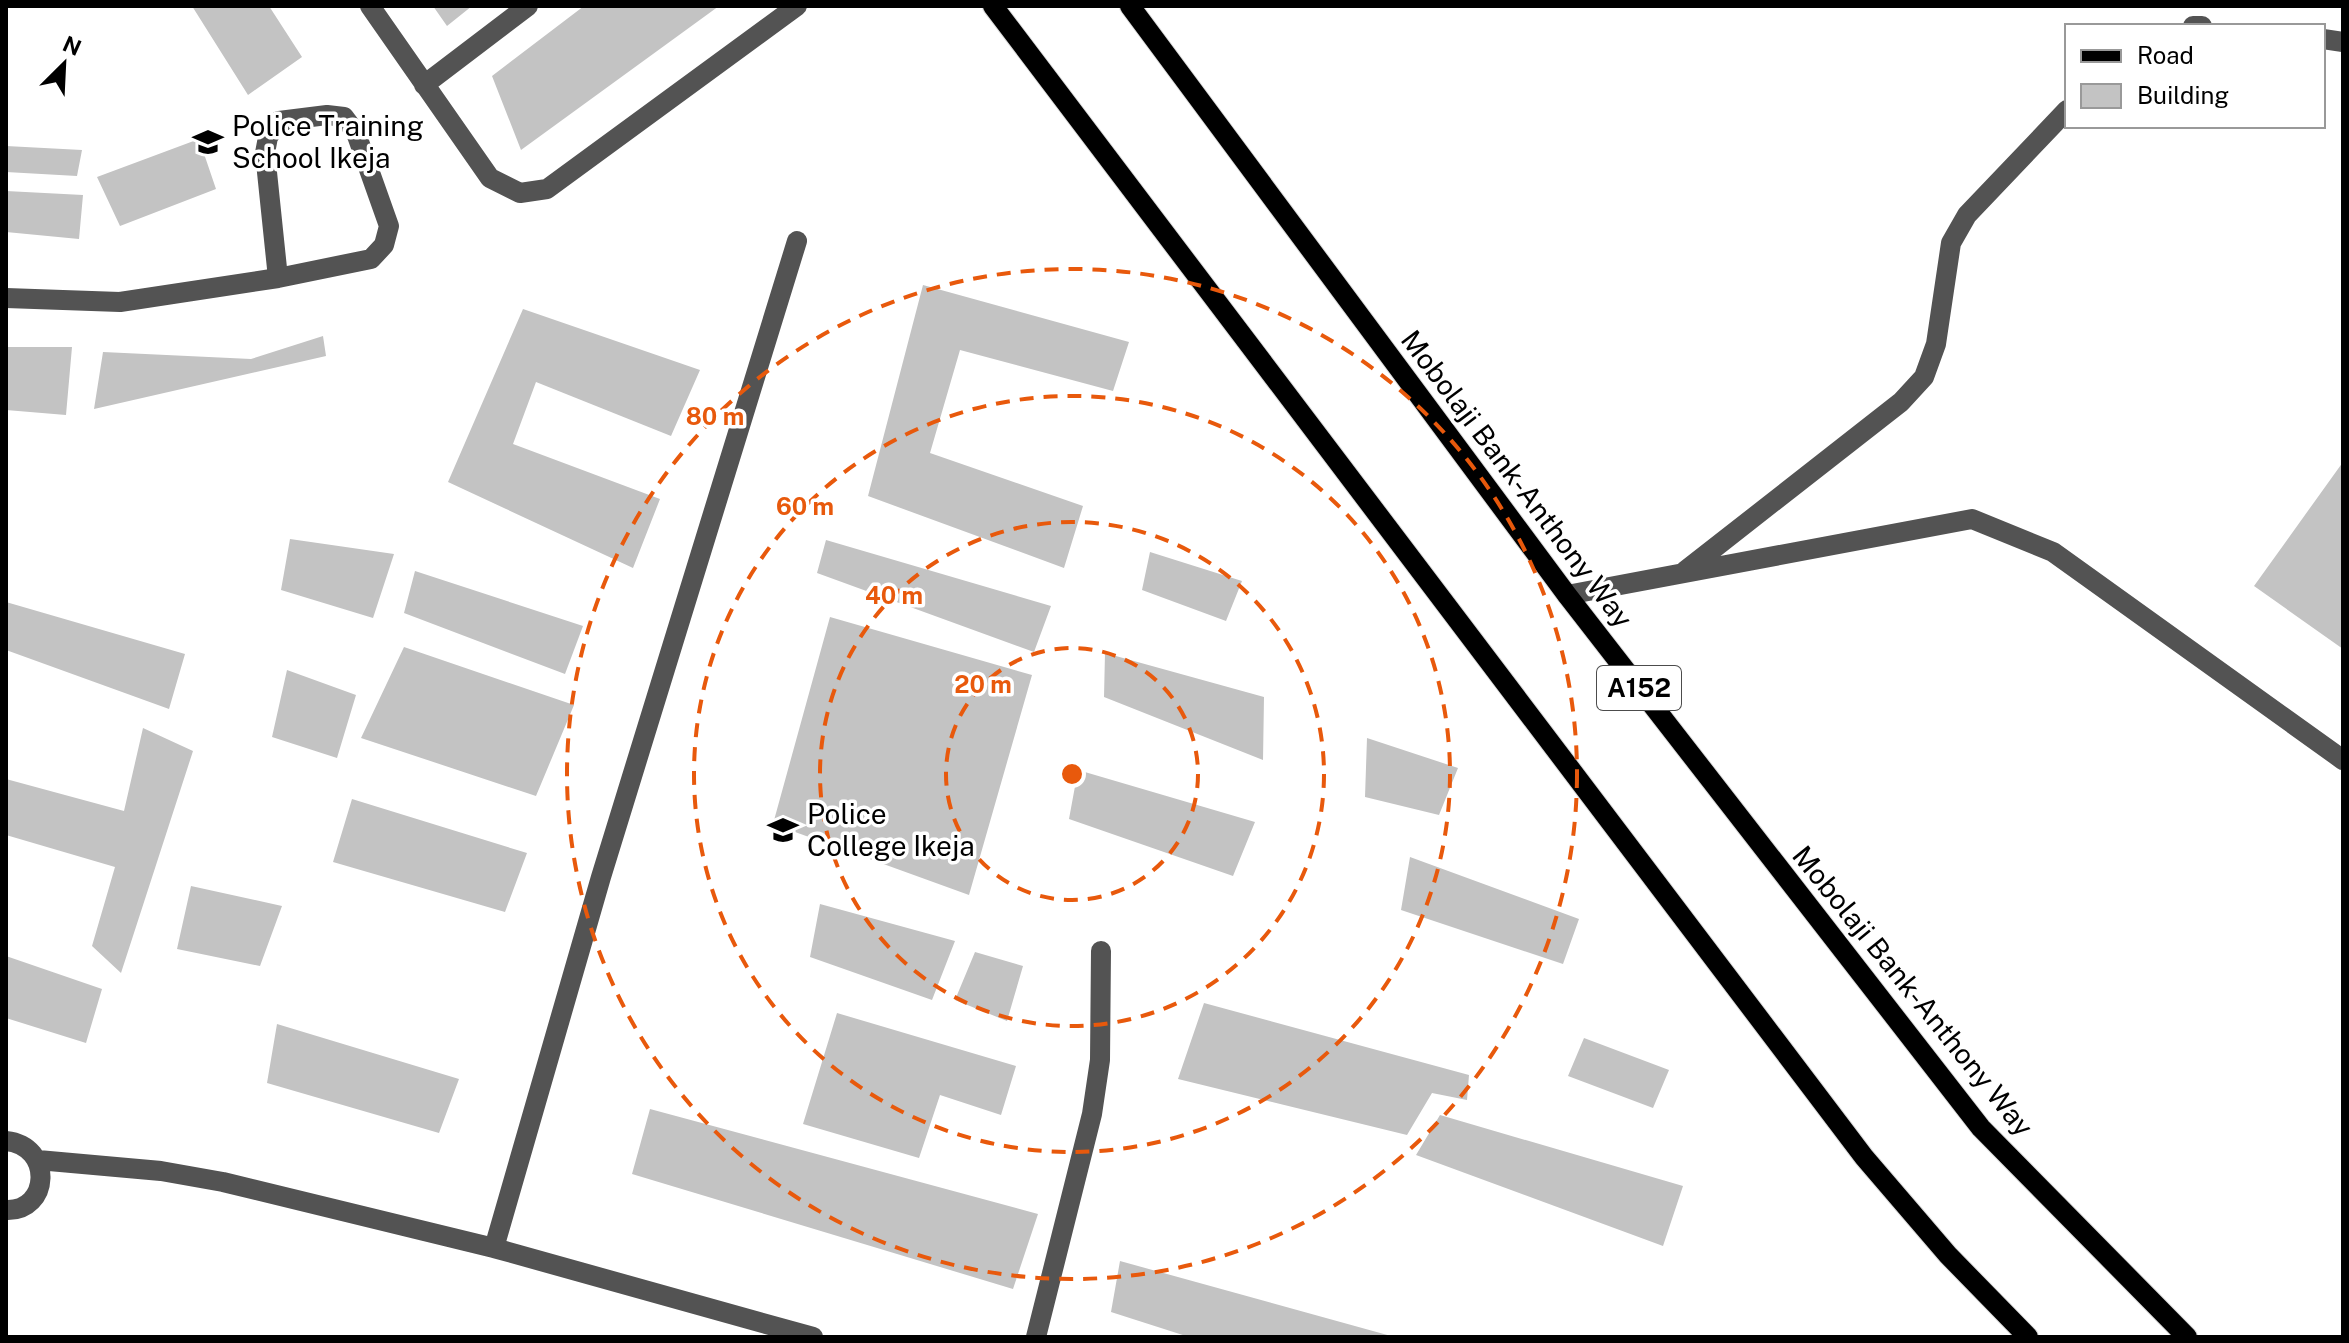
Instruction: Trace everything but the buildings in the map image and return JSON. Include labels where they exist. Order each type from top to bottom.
[{"type":"main road","points":[[993,6],[1864,1157],[1948,1255],[2028,1337]]},
{"type":"main road","name":"Mobolaji Bank-Anthony Way","points":[[1130,6],[1567,595],[1981,1128],[2187,1337]]},
{"type":"lane","points":[[370,6],[490,178],[520,193],[547,189],[797,6]]},
{"type":"lane","points":[[424,85],[528,6]]},
{"type":"lane","points":[[1681,573],[1901,402],[1924,377],[1936,344],[1951,243],[1967,215],[2065,112]]},
{"type":"lane","points":[[6,298],[120,302],[278,278],[371,259],[384,245],[389,226],[356,133],[344,117],[327,115],[279,121],[268,137],[265,153],[278,278]]},
{"type":"lane","points":[[494,1248],[601,877],[797,241]]},
{"type":"lane","points":[[1567,595],[1972,519],[2053,552],[2343,760]]},
{"type":"lane","points":[[1036,1337],[1092,1114],[1100,1060],[1101,951]]},
{"type":"lane","points":[[6,1141],[26,1147],[38,1160],[41,1176],[38,1191],[27,1204],[6,1210]]},
{"type":"lane","points":[[38,1160],[161,1171],[223,1182],[494,1248],[813,1337]]},
{"type":"place","name":"Police Training School Ikeja","points":[[208,142]]},
{"type":"place","name":"Police College Ikeja","points":[[783,830]]}]
